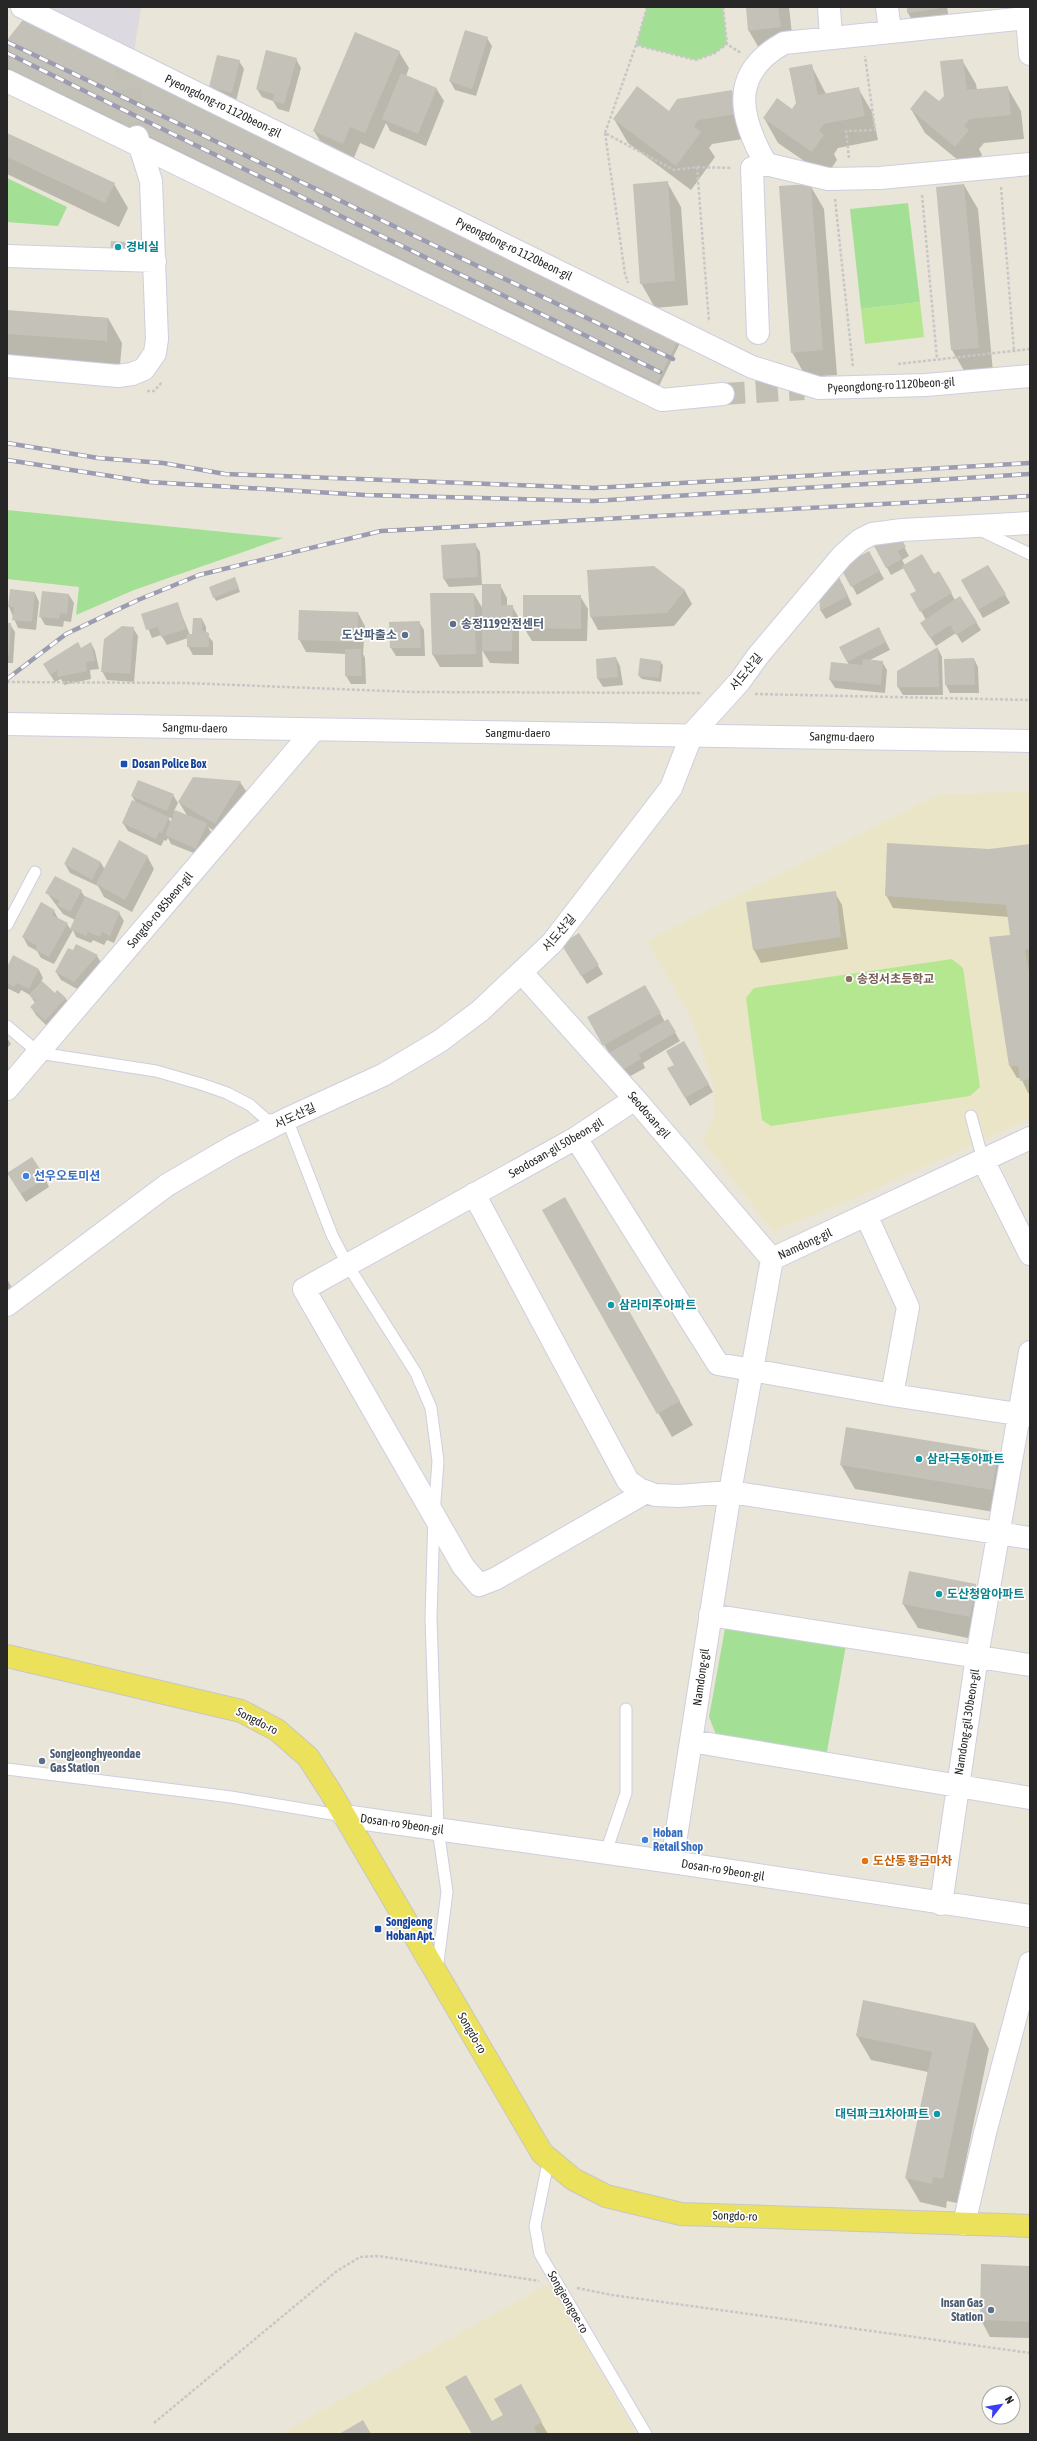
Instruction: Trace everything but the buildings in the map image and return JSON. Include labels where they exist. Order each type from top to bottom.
[{"type":"main road","name":"Songdo-ro","points":[[7,1656],[241,1710],[277,1730],[308,1757],[542,2153],[573,2180],[606,2196],[681,2214],[1030,2226]]},
{"type":"street","name":"Pyeongdong-ro 1120beon-gil","points":[[22,7],[752,367],[811,389],[926,385],[1030,376]]},
{"type":"street","points":[[829,7],[831,37]]},
{"type":"street","points":[[887,7],[890,31]]},
{"type":"street","points":[[758,334],[759,166],[743,108],[746,83],[759,63],[772,50],[784,43],[890,31],[1027,12],[1030,54]]},
{"type":"street","points":[[7,81],[138,140],[662,400],[723,394]]},
{"type":"street","points":[[7,366],[118,376],[132,374],[144,369],[156,353],[155,261],[151,181],[138,140]]},
{"type":"street","points":[[759,166],[842,179],[920,174],[1030,164]]},
{"type":"street","points":[[7,256],[155,261]]},
{"type":"street","name":"서도산길","points":[[7,1305],[167,1185],[232,1147],[287,1119],[383,1075],[440,1041],[480,1011],[522,973],[556,937],[671,788],[692,734],[728,694],[842,556],[860,540],[872,534],[902,530],[1030,523]]},
{"type":"street","name":"Sangmu-daero","points":[[7,724],[313,731],[692,734],[1030,741]]},
{"type":"street","name":"Songdo-ro 85beon-gil","points":[[7,1089],[313,731]]},
{"type":"street","name":"Seodosan-gil","points":[[522,973],[635,1099],[772,1259]]},
{"type":"street","name":"Seodosan-gil 50beon-gil","points":[[434,1516],[304,1289],[576,1138],[635,1099]]},
{"type":"street","points":[[576,1138],[718,1364],[892,1395],[1024,1415]]},
{"type":"street","name":"Namdong-gil","points":[[672,1862],[730,1492],[772,1259],[1030,1138]]},
{"type":"street","points":[[983,1160],[1030,1254]]},
{"type":"street","points":[[474,1194],[628,1481],[646,1492],[655,1495],[679,1496],[730,1492],[1030,1538]]},
{"type":"street","points":[[866,1215],[908,1307],[892,1395]]},
{"type":"street","name":"Namdong-gil 30beon-gil","points":[[941,1904],[977,1656],[998,1533],[1024,1415],[1030,1352]]},
{"type":"street","points":[[434,1516],[463,1566],[479,1585],[495,1579],[646,1492]]},
{"type":"street","points":[[710,1615],[977,1656]]},
{"type":"street","name":"Namdong-gil 30beon-gil","points":[[977,1656],[1030,1665]]},
{"type":"street","points":[[691,1741],[958,1787]]},
{"type":"street","name":"Namdong-gil 30beon-gil","points":[[958,1787],[1030,1798]]},
{"type":"street","name":"Dosan-ro 9beon-gil","points":[[344,1816],[606,1852],[941,1904],[1030,1916]]},
{"type":"street","points":[[964,2224],[985,2133],[1030,1963]]},
{"type":"lane","points":[[972,527],[1030,554]]},
{"type":"lane","points":[[7,925],[35,872]]},
{"type":"lane","points":[[7,1026],[39,1053],[156,1071],[227,1093],[250,1105],[267,1120],[287,1119],[332,1235],[347,1264],[416,1373],[431,1408],[438,1461],[434,1516],[431,1618],[438,1829],[447,1892],[437,1973]]},
{"type":"lane","points":[[971,1116],[983,1160]]},
{"type":"lane","points":[[606,1852],[626,1793],[626,1708]]},
{"type":"lane","points":[[7,1769],[232,1797],[344,1816]]},
{"type":"lane","name":"Songjeongoe-ro","points":[[549,2158],[535,2226],[540,2254],[646,2434]]},
{"type":"path","points":[[647,7],[636,45],[605,133],[674,170],[696,167],[759,166]]},
{"type":"path","points":[[723,7],[727,44]]},
{"type":"path","points":[[853,368],[842,179],[846,131],[875,130],[862,34]]},
{"type":"path","points":[[636,45],[696,60],[715,53],[727,44]]},
{"type":"path","points":[[727,44],[759,63]]},
{"type":"path","points":[[696,167],[709,325]]},
{"type":"path","points":[[999,167],[1014,351]]},
{"type":"path","points":[[920,174],[937,359]]},
{"type":"path","points":[[139,391],[154,391],[164,376]]},
{"type":"path","points":[[7,682],[185,683],[413,692],[728,694],[1030,700]]},
{"type":"shaded area","points":[[46,7],[141,7],[134,52]]},
{"type":"shaded area","name":"송정서초등학교","points":[[1030,791],[1030,1118],[850,1200],[773,1231],[703,1141],[715,1116],[713,1084],[691,1017],[647,941],[937,795]]},
{"type":"shaded area","points":[[550,2283],[636,2434],[280,2434]]},
{"type":"green space","points":[[647,7],[723,7],[727,44],[715,53],[696,60],[636,45]]},
{"type":"green space","points":[[7,178],[67,207],[58,226],[7,222]]},
{"type":"green space","points":[[908,203],[920,302],[861,309],[850,209]]},
{"type":"green space","points":[[920,302],[924,337],[865,344],[861,309]]},
{"type":"green space","points":[[7,510],[283,538],[134,590],[76,615],[79,587],[7,579]]},
{"type":"green space","points":[[952,959],[963,968],[980,1087],[970,1096],[771,1126],[762,1120],[746,998],[754,988]]},
{"type":"green space","points":[[726,1623],[846,1645],[826,1757],[717,1737],[709,1717]]},
{"type":"tunnel","points":[[124,57],[137,135]]},
{"type":"tunnel","points":[[723,394],[804,389]]},
{"type":"railway","points":[[7,42],[673,359]]},
{"type":"railway","points":[[7,53],[660,372]]},
{"type":"railway","points":[[7,443],[98,458],[163,463],[225,474],[594,488],[1030,463]]},
{"type":"railway","points":[[7,460],[149,482],[365,495],[593,501],[1030,474]]},
{"type":"railway","points":[[7,679],[66,634],[138,600],[199,575],[381,531],[1030,496]]},
{"type":"place","name":"경비실","points":[[118,247]]},
{"type":"place","name":"송정119안전센터","points":[[453,624]]},
{"type":"place","name":"도산파출소","points":[[405,635]]},
{"type":"place","name":"Dosan Police Box","points":[[124,764]]},
{"type":"place","name":"송정서초등학교","points":[[849,979]]},
{"type":"place","name":"선우오토미션","points":[[26,1176]]},
{"type":"place","name":"삼라미주아파트","points":[[611,1305]]},
{"type":"place","name":"삼라극동아파트","points":[[919,1459]]},
{"type":"place","name":"도산청암아파트","points":[[939,1594]]},
{"type":"place","name":"Songjeonghyeondae Gas Station","points":[[42,1761]]},
{"type":"place","name":"Hoban Retail Shop","points":[[645,1840]]},
{"type":"place","name":"도산동 황금마차","points":[[865,1861]]},
{"type":"place","name":"Songjeong Hoban Apt.","points":[[378,1929]]},
{"type":"place","name":"대덕파크1차아파트","points":[[937,2114]]},
{"type":"place","name":"Insan Gas Station","points":[[991,2310]]}]
